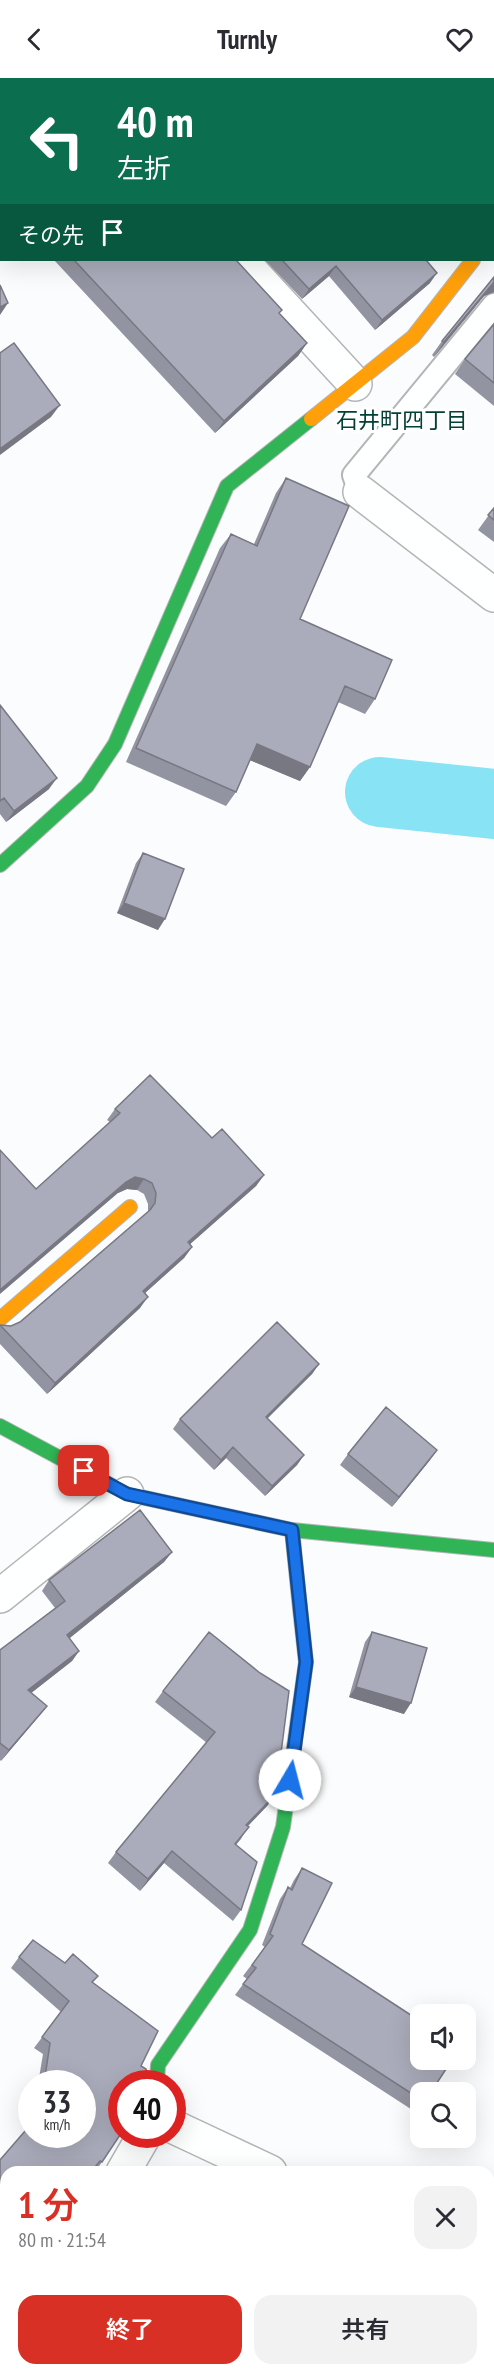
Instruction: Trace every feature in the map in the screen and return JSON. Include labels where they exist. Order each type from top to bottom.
[{"type":"street","points":[[242,261],[355,384]]},
{"type":"street","points":[[0,866],[87,786],[115,744],[227,486],[412,337],[472,261]]},
{"type":"street","points":[[360,492],[494,595]]},
{"type":"street","points":[[0,1319],[130,1207]]},
{"type":"street","points":[[0,1426],[127,1494],[292,1530],[494,1550]]},
{"type":"street","points":[[0,1596],[127,1494]]},
{"type":"street","points":[[158,2070],[158,2065],[250,1930],[283,1827],[306,1662],[292,1530]]},
{"type":"street","points":[[186,2133],[257,2166]]},
{"type":"street","points":[[126,2166],[137,2148]]},
{"type":"lane","points":[[360,492],[354,475],[494,305]]},
{"type":"building","points":[[75,261],[237,261],[282,310],[279,313],[307,343],[224,421]]},
{"type":"building","points":[[283,261],[427,261],[437,273],[382,320],[336,266],[309,289]]},
{"type":"building","points":[[494,277],[494,282],[444,342],[442,341]]},
{"type":"building","points":[[0,285],[8,303],[0,307]]},
{"type":"building","points":[[494,324],[494,383],[465,359]]},
{"type":"building","points":[[14,343],[60,405],[0,449],[0,353]]},
{"type":"building","points":[[286,478],[349,506],[300,619],[392,660],[375,699],[345,686],[310,767],[257,744],[236,792],[136,748],[231,534],[257,546]]},
{"type":"building","points":[[494,508],[494,520],[488,515]]},
{"type":"building","points":[[0,705],[57,778],[14,811],[4,798],[0,801]]},
{"type":"building","points":[[143,853],[184,869],[165,919],[124,903]]},
{"type":"building","points":[[150,1075],[212,1138],[222,1129],[264,1175],[188,1242],[192,1247],[143,1291],[148,1297],[55,1383],[0,1325],[11,1326],[20,1322],[150,1210],[155,1203],[156,1193],[152,1183],[144,1179],[135,1177],[126,1182],[0,1290],[0,1150],[36,1189],[120,1113],[115,1109]]},
{"type":"building","points":[[277,1322],[319,1364],[266,1417],[304,1455],[272,1486],[233,1447],[221,1460],[180,1419]]},
{"type":"building","points":[[386,1407],[437,1450],[399,1497],[348,1454]]},
{"type":"building","points":[[140,1510],[172,1552],[67,1635],[79,1651],[28,1690],[47,1706],[9,1750],[0,1743],[0,1650],[65,1601],[49,1580]]},
{"type":"building","points":[[209,1632],[260,1673],[289,1691],[281,1753],[274,1760],[279,1765],[275,1795],[246,1825],[249,1827],[235,1844],[257,1862],[241,1910],[172,1851],[148,1879],[116,1852],[215,1732],[163,1691]]},
{"type":"building","points":[[372,1632],[427,1648],[411,1703],[356,1687]]},
{"type":"building","points":[[302,1868],[332,1883],[302,1944],[410,2014],[410,2070],[445,2070],[438,2082],[410,2082],[410,2093],[243,1984],[256,1968],[252,1965],[273,1936],[270,1934],[288,1887],[292,1890]]},
{"type":"building","points":[[33,1940],[65,1963],[73,1954],[98,1976],[92,1982],[158,2031],[141,2066],[146,2070],[108,2070],[108,2148],[111,2148],[102,2162],[100,2161],[96,2166],[0,2166],[0,2160],[18,2139],[18,2148],[96,2148],[96,2070],[46,2070],[50,2043],[42,2037],[69,2001],[19,1957]]},
{"type":"waterway","points":[[380,792],[494,804]]},
{"type":"traffic: fast","points":[[0,865],[87,786],[115,744],[227,486],[311,419]]},
{"type":"traffic: fast","points":[[0,1426],[127,1494],[292,1530],[494,1550]]},
{"type":"traffic: fast","points":[[158,2070],[158,2065],[250,1930],[283,1827],[306,1662],[300,1608]]},
{"type":"traffic: slow","points":[[311,419],[413,337],[472,261]]},
{"type":"traffic: slow","points":[[0,1319],[130,1207]]},
{"type":"traffic: slow","points":[[292,1530],[300,1608]]},
{"type":"district","name":"石井町四丁目","points":[[402,420]]},
{"type":"route","points":[[84,1471],[127,1494],[292,1530],[306,1662],[290,1780]]}]
